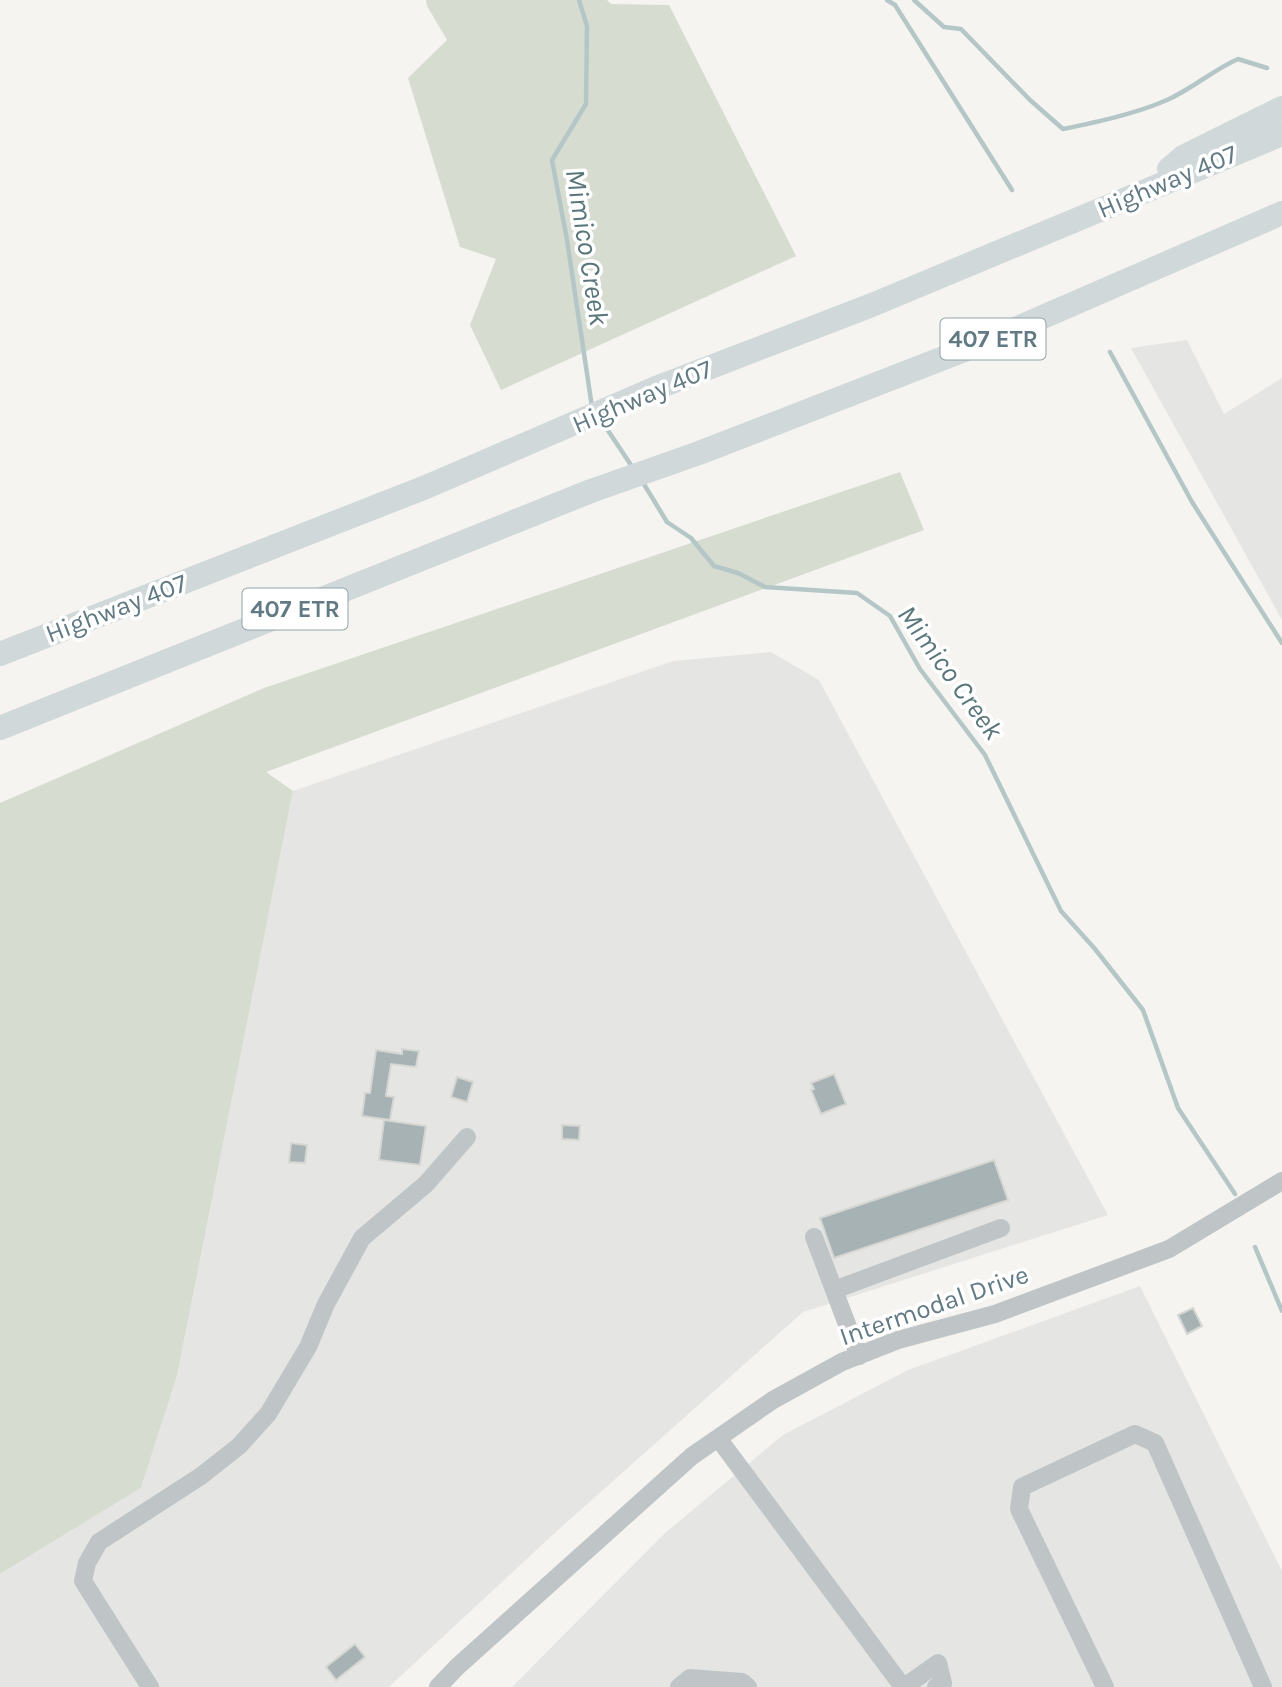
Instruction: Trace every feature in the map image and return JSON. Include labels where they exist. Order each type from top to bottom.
[{"type":"highway","points":[[1147,189],[1183,157],[1282,108]]},
{"type":"highway","name":"Highway 407","points":[[0,654],[426,487],[656,388],[872,305],[1282,134]]},
{"type":"highway","name":"407 ETR","points":[[0,728],[591,491],[699,453],[990,340],[1282,213]]},
{"type":"street","points":[[150,1687],[83,1581],[87,1563],[99,1542],[201,1476],[239,1446],[268,1414],[308,1347],[326,1304],[362,1238],[426,1184],[467,1137]]},
{"type":"street","name":"Intermodal Drive","points":[[439,1687],[457,1667],[662,1484],[718,1438],[773,1400],[842,1362],[898,1340],[995,1314],[1169,1249],[1282,1181]]},
{"type":"street","points":[[834,1290],[1001,1228]]},
{"type":"street","points":[[814,1237],[859,1356]]},
{"type":"street","points":[[1105,1687],[1019,1509],[1022,1487],[1135,1434],[1155,1443],[1263,1687]]},
{"type":"street","points":[[718,1438],[904,1687],[938,1663],[941,1686]]},
{"type":"street","points":[[679,1687],[690,1678],[742,1682],[748,1687]]},
{"type":"shaded area","points":[[426,0],[607,0],[611,4],[669,5],[796,256],[501,390],[470,325],[496,259],[460,247],[408,78],[447,40]]},
{"type":"shaded area","points":[[1187,340],[1224,414],[1282,378],[1282,620],[1131,348]]},
{"type":"shaded area","points":[[900,472],[924,530],[266,772],[293,791],[177,1376],[141,1488],[0,1574],[0,803],[264,688]]},
{"type":"shaded area","points":[[771,652],[819,680],[1108,1215],[803,1312],[558,1530],[389,1687],[0,1687],[0,1574],[141,1488],[177,1376],[293,791],[673,661]]},
{"type":"shaded area","points":[[1140,1286],[1282,1571],[1282,1687],[512,1687],[665,1533],[783,1435],[908,1370]]},
{"type":"building","points":[[402,1049],[419,1051],[416,1067],[391,1064],[386,1096],[394,1097],[390,1120],[362,1116],[365,1093],[370,1093],[376,1050],[402,1054]]},
{"type":"building","points":[[834,1074],[846,1104],[821,1114],[811,1090],[814,1089],[811,1083]]},
{"type":"building","points":[[457,1077],[473,1082],[467,1102],[451,1097]]},
{"type":"building","points":[[384,1120],[426,1126],[420,1165],[379,1160]]},
{"type":"building","points":[[562,1125],[580,1126],[579,1140],[562,1139]]},
{"type":"building","points":[[291,1143],[307,1145],[305,1163],[289,1162]]},
{"type":"building","points":[[994,1160],[1008,1200],[834,1258],[820,1218]]},
{"type":"building","points":[[1193,1308],[1202,1326],[1187,1334],[1178,1315]]},
{"type":"building","points":[[355,1644],[365,1657],[336,1680],[326,1667]]},
{"type":"waterway","name":"Mimico Creek","points":[[579,0],[587,26],[586,104],[552,160],[592,407]]},
{"type":"waterway","points":[[887,0],[895,5],[1012,190]]},
{"type":"waterway","points":[[914,0],[944,27],[961,29],[1030,100],[1063,129],[1155,105],[1176,96],[1238,59],[1267,68]]},
{"type":"waterway","points":[[1110,352],[1192,502],[1282,643]]},
{"type":"waterway","name":"Mimico Creek","points":[[601,420],[633,468]]},
{"type":"waterway","name":"Mimico Creek","points":[[642,481],[667,522],[691,538],[714,566],[738,573],[765,587],[857,593],[890,616],[920,669],[985,755],[1061,911],[1143,1010],[1178,1108],[1235,1194]]},
{"type":"waterway","name":"Mimico Creek","points":[[1255,1247],[1282,1311]]}]
